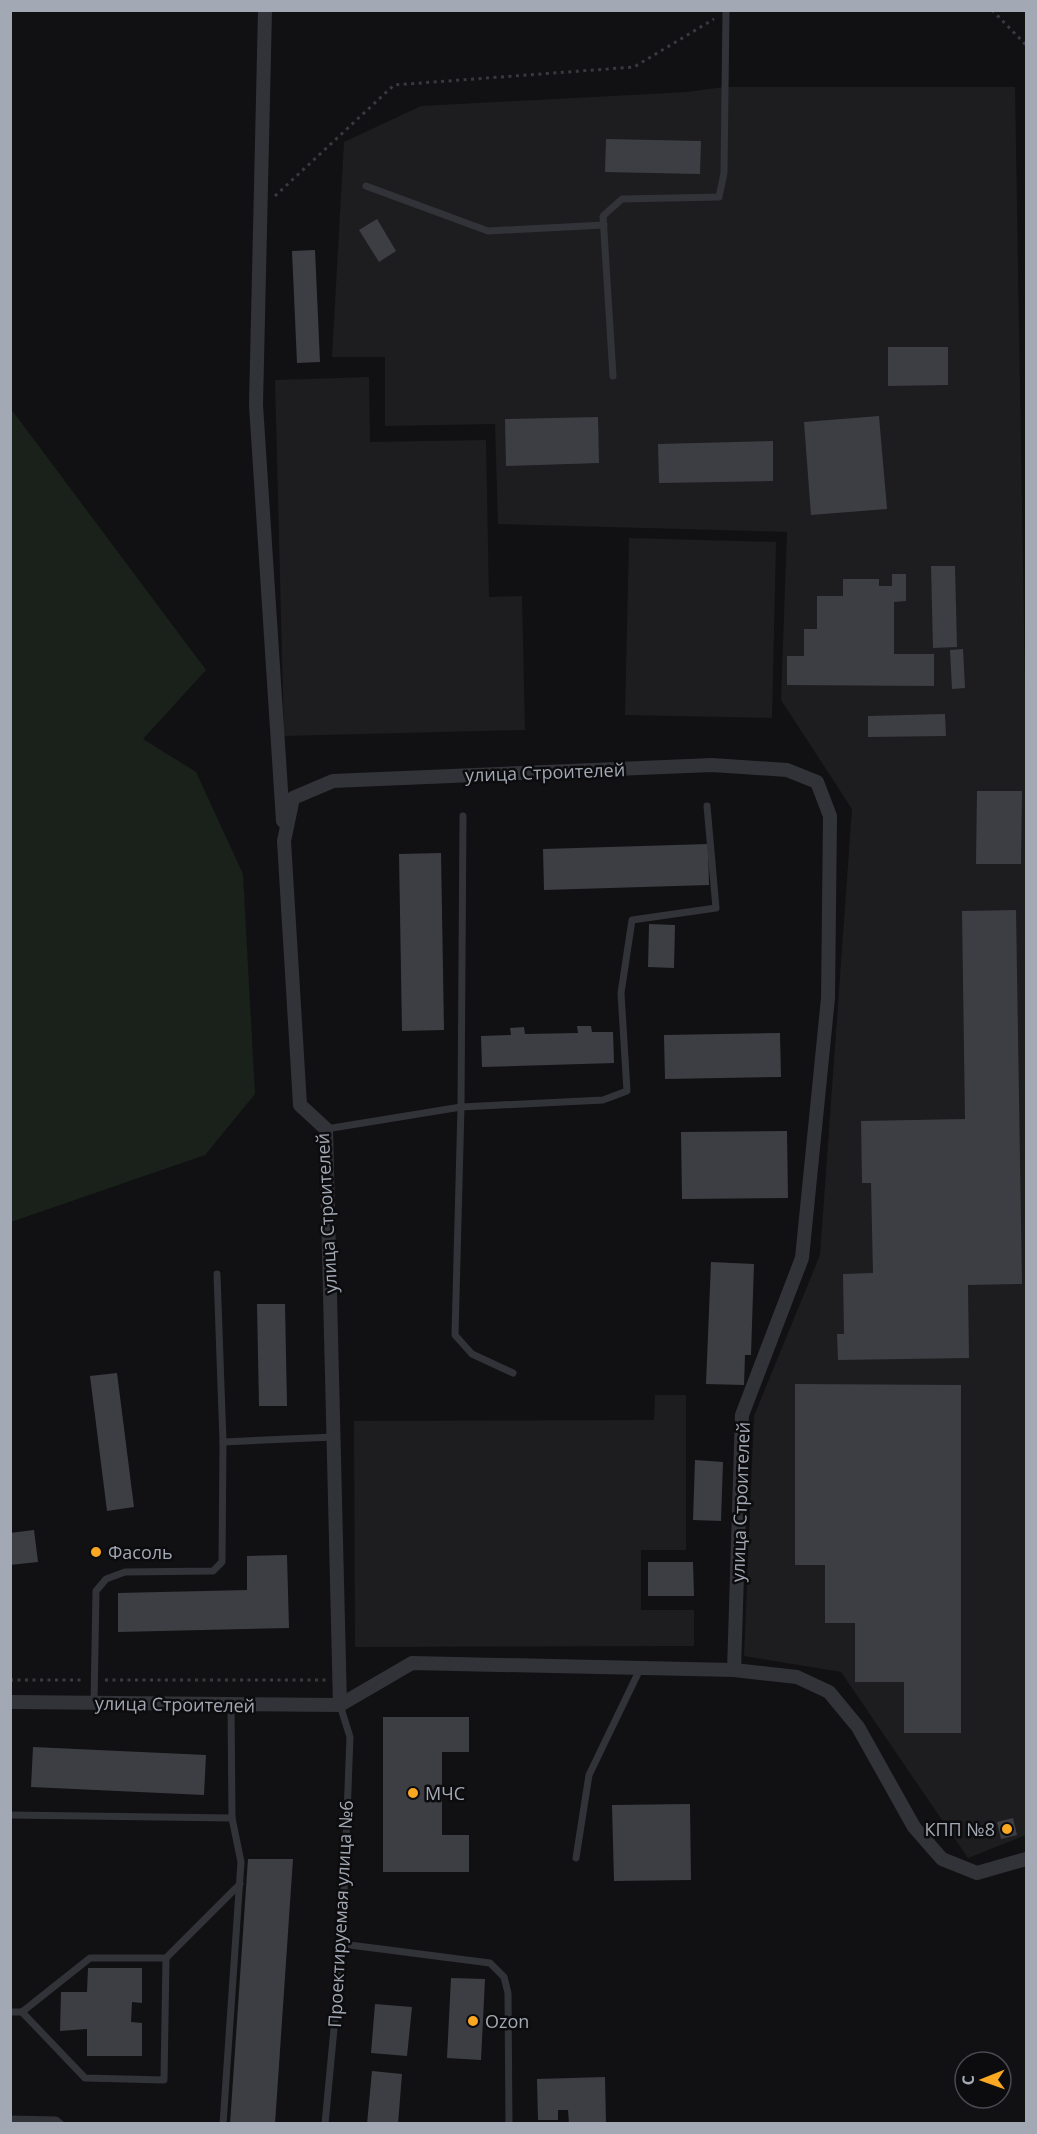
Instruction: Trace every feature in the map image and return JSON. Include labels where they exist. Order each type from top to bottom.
[{"type":"street","points":[[266,10],[256,405],[284,841]]},
{"type":"street","name":"улица Строителей","points":[[10,1702],[340,1705],[326,1129],[300,1105],[284,841],[292,798],[333,781],[712,765],[788,770],[816,782],[830,816],[828,998],[802,1258],[742,1415],[734,1670]]},
{"type":"street","points":[[340,1705],[412,1663],[734,1670],[797,1677],[829,1692],[858,1727],[914,1827],[942,1859],[977,1874],[1026,1858]]},
{"type":"lane","points":[[613,376],[603,216],[622,199],[719,197],[724,173],[726,11]]},
{"type":"lane","points":[[366,186],[488,231],[604,225]]},
{"type":"lane","points":[[326,1129],[461,1107],[603,1100],[627,1091],[621,993],[632,920],[716,908],[707,806]]},
{"type":"lane","points":[[463,816],[461,1107],[455,1335],[472,1354],[513,1373]]},
{"type":"lane","points":[[94,1703],[96,1591],[106,1579],[125,1572],[213,1571],[222,1562],[223,1442],[217,1274]]},
{"type":"lane","points":[[223,1442],[334,1437]]},
{"type":"lane","points":[[576,1858],[589,1775],[641,1667]]},
{"type":"lane","points":[[223,2124],[240,1884],[240,1851],[232,1818],[231,1704]]},
{"type":"lane","name":"Проектируемая улица №6","points":[[326,2124],[342,1944],[350,1737],[340,1705]]},
{"type":"lane","points":[[10,1815],[232,1818]]},
{"type":"lane","points":[[22,2012],[85,2078],[164,2080],[166,1958],[240,1884]]},
{"type":"lane","points":[[342,1944],[490,1964],[504,1977],[508,1994],[509,2124]]},
{"type":"lane","points":[[10,2012],[22,2012],[90,1958],[166,1958]]},
{"type":"lane","points":[[10,2119],[56,2120],[61,2124]]},
{"type":"path","points":[[992,10],[1026,45]]},
{"type":"path","points":[[260,210],[394,85],[634,67],[726,11]]},
{"type":"path","points":[[10,1680],[93,1680]]},
{"type":"path","points":[[105,1680],[340,1680]]},
{"type":"shaded area","points":[[724,87],[1015,87],[1026,747],[1026,1835],[968,1858],[841,1672],[744,1656],[754,1416],[820,1255],[852,809],[781,700],[787,532],[498,524],[495,424],[385,426],[385,357],[332,357],[344,142],[421,106],[687,92]]},
{"type":"shaded area","points":[[369,377],[370,442],[486,440],[489,597],[522,596],[525,730],[284,736],[275,380]]},
{"type":"shaded area","points":[[11,409],[206,670],[143,739],[196,772],[243,874],[255,1094],[205,1155],[11,1222]]},
{"type":"shaded area","points":[[629,538],[776,542],[772,718],[625,715]]},
{"type":"shaded area","points":[[655,1395],[686,1395],[686,1550],[641,1550],[641,1610],[694,1610],[694,1646],[355,1647],[354,1421],[654,1420]]},
{"type":"building","points":[[606,139],[701,141],[700,174],[605,172]]},
{"type":"building","points":[[377,219],[396,251],[379,262],[359,230]]},
{"type":"building","points":[[315,250],[320,362],[297,363],[292,251]]},
{"type":"building","points":[[888,347],[948,347],[948,385],[888,386]]},
{"type":"building","points":[[879,416],[887,509],[811,515],[804,422]]},
{"type":"building","points":[[598,417],[599,463],[506,466],[505,419]]},
{"type":"building","points":[[773,441],[773,481],[659,483],[658,444]]},
{"type":"building","points":[[931,566],[955,566],[957,647],[933,648]]},
{"type":"building","points":[[892,574],[906,574],[906,601],[894,602],[894,654],[934,654],[934,686],[787,685],[787,656],[804,656],[804,629],[817,629],[817,596],[843,596],[843,579],[879,579],[879,586],[892,586]]},
{"type":"building","points":[[963,649],[965,688],[952,689],[950,650]]},
{"type":"building","points":[[945,714],[946,736],[868,737],[868,716]]},
{"type":"building","points":[[977,791],[1022,791],[1021,864],[976,864]]},
{"type":"building","points":[[708,844],[709,885],[544,890],[543,849]]},
{"type":"building","points":[[441,853],[444,1030],[402,1031],[399,854]]},
{"type":"building","points":[[1016,910],[1022,1284],[968,1285],[969,1358],[838,1360],[837,1334],[844,1334],[843,1274],[873,1273],[871,1183],[862,1183],[861,1121],[965,1119],[962,911]]},
{"type":"building","points":[[649,924],[675,925],[674,968],[648,967]]},
{"type":"building","points":[[577,1026],[591,1026],[592,1032],[613,1032],[614,1063],[482,1067],[481,1036],[511,1035],[510,1028],[524,1027],[525,1034],[578,1033]]},
{"type":"building","points":[[780,1033],[781,1077],[665,1079],[664,1035]]},
{"type":"building","points":[[787,1131],[788,1198],[682,1199],[681,1132]]},
{"type":"building","points":[[711,1262],[754,1264],[751,1355],[745,1355],[744,1385],[706,1384]]},
{"type":"building","points":[[257,1304],[285,1304],[287,1406],[259,1406]]},
{"type":"building","points":[[117,1373],[134,1507],[107,1511],[90,1376]]},
{"type":"building","points":[[795,1384],[961,1385],[961,1733],[904,1733],[904,1682],[855,1682],[855,1623],[825,1623],[825,1565],[795,1565]]},
{"type":"building","points":[[695,1460],[723,1462],[721,1521],[693,1520]]},
{"type":"building","points":[[34,1530],[38,1562],[10,1565],[10,1533]]},
{"type":"building","points":[[287,1555],[289,1628],[118,1632],[118,1593],[247,1590],[247,1556]]},
{"type":"building","points":[[648,1562],[693,1562],[694,1596],[648,1596]]},
{"type":"building","name":"МЧС","points":[[383,1717],[469,1717],[469,1752],[442,1752],[442,1835],[469,1835],[469,1872],[383,1872]]},
{"type":"building","points":[[33,1747],[206,1755],[204,1795],[31,1787]]},
{"type":"building","points":[[690,1804],[691,1880],[614,1881],[612,1805]]},
{"type":"building","name":"КПП №8","points":[[1013,1818],[1017,1835],[1001,1839],[997,1822]]},
{"type":"building","points":[[248,1859],[293,1859],[275,2124],[230,2124]]},
{"type":"building","points":[[88,1968],[142,1968],[142,2003],[132,2002],[131,2022],[142,2023],[142,2056],[87,2056],[87,2029],[60,2031],[61,1992],[87,1992]]},
{"type":"building","points":[[451,1978],[485,1979],[481,2060],[447,2058]]},
{"type":"building","points":[[375,2004],[412,2007],[407,2056],[371,2053]]},
{"type":"building","points":[[372,2071],[402,2074],[398,2124],[367,2124]]},
{"type":"building","points":[[605,2077],[606,2124],[569,2124],[568,2110],[558,2110],[558,2120],[538,2120],[537,2079]]},
{"type":"place","name":"Фасоль","points":[[96,1552]]},
{"type":"place","name":"МЧС","points":[[413,1793]]},
{"type":"place","name":"КПП №8","points":[[1007,1829]]},
{"type":"place","name":"Ozon","points":[[473,2021]]}]
